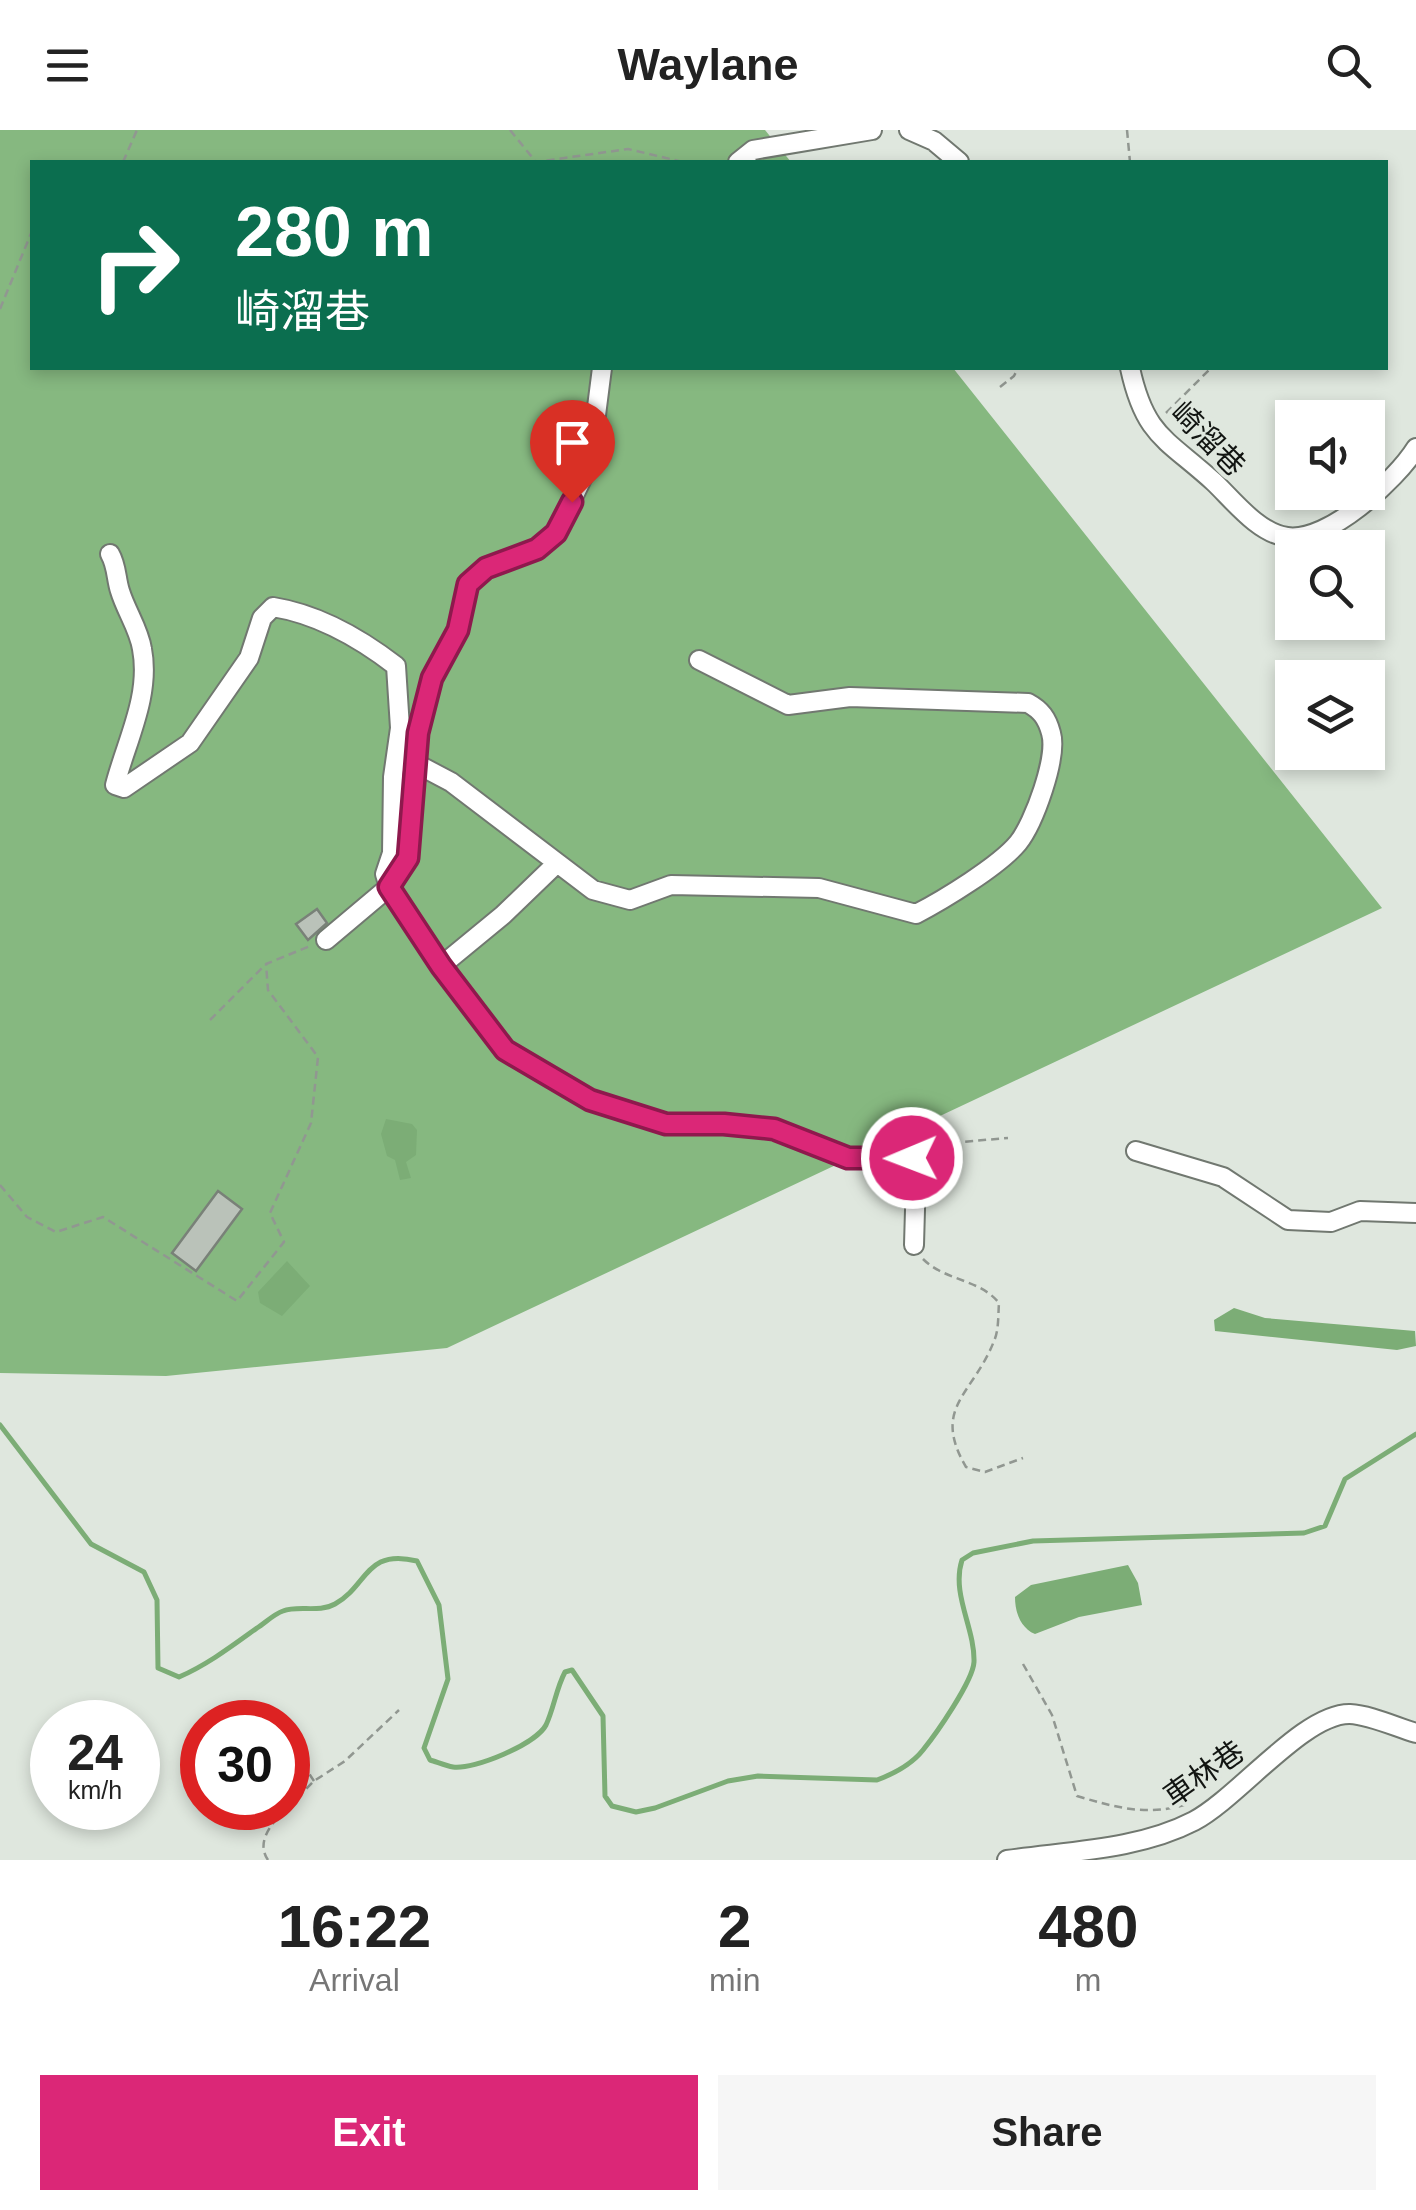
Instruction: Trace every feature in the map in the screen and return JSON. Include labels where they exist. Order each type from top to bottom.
[{"type":"street","points":[[740,160],[753,150],[872,130]]},
{"type":"street","points":[[909,130],[934,141],[957,160]]},
{"type":"street","points":[[326,940],[389,887],[408,858],[415,762],[432,678],[458,630],[468,584],[486,568],[537,549],[556,533],[590,462],[601,370]]},
{"type":"street","name":"崎溜巷","points":[[1131,370],[1151,429],[1215,483],[1241,512],[1286,537],[1330,529],[1405,466],[1416,448]]},
{"type":"street","points":[[110,554],[142,648],[143,674],[135,732],[122,756],[115,785],[124,788],[190,742],[249,658],[262,618],[273,607],[290,610],[364,642],[396,666],[400,728],[393,777],[392,853],[385,874],[389,887],[441,966],[505,1050],[590,1100],[666,1124],[774,1129],[848,1158],[912,1158],[916,1174],[914,1244]]},
{"type":"street","points":[[415,762],[451,782],[593,890],[630,900],[671,885],[800,887],[819,888],[916,914],[996,862],[1018,842],[1032,817],[1050,763],[1052,735],[1042,711],[1028,703],[850,697],[788,706],[699,660]]},
{"type":"street","points":[[441,966],[556,864]]},
{"type":"street","points":[[1136,1151],[1222,1178],[1288,1220],[1330,1222],[1360,1211],[1416,1213]]},
{"type":"street","name":"車林巷","points":[[1007,1860],[1140,1841],[1173,1830],[1222,1802],[1317,1721],[1351,1714],[1416,1732]]},
{"type":"path","points":[[124,160],[138,130]]},
{"type":"path","points":[[510,130],[534,160]]},
{"type":"path","points":[[1127,130],[1130,160]]},
{"type":"path","points":[[550,160],[628,149],[675,160]]},
{"type":"path","points":[[0,310],[30,235]]},
{"type":"path","points":[[1000,387],[1017,370]]},
{"type":"path","points":[[1151,429],[1209,370]]},
{"type":"path","points":[[210,1020],[266,964],[326,940]]},
{"type":"path","points":[[0,1184],[27,1216],[56,1232],[103,1217],[238,1302],[284,1242],[270,1213],[310,1123],[318,1057],[268,990],[266,964]]},
{"type":"path","points":[[912,1158],[960,1142],[1008,1138]]},
{"type":"path","points":[[914,1244],[924,1261],[944,1276],[989,1290],[1000,1302],[996,1338],[950,1419],[954,1447],[966,1468],[985,1472],[1024,1458]]},
{"type":"path","points":[[1023,1664],[1052,1715],[1077,1796],[1109,1805],[1164,1812],[1201,1800]]},
{"type":"path","points":[[310,1785],[345,1762],[399,1710]]},
{"type":"path","points":[[310,1775],[314,1781]]},
{"type":"path","points":[[268,1830],[263,1846],[268,1860]]},
{"type":"shaded area","points":[[0,130],[765,130],[789,160],[30,160],[30,370],[955,370],[1382,908],[447,1348],[166,1376],[0,1373]]},
{"type":"shaded area","points":[[386,1119],[412,1124],[417,1130],[416,1155],[406,1162],[411,1178],[400,1180],[395,1160],[387,1156],[381,1134]]},
{"type":"shaded area","points":[[287,1261],[310,1286],[282,1316],[260,1303],[258,1292]]},
{"type":"shaded area","points":[[1234,1308],[1265,1318],[1415,1331],[1416,1346],[1397,1350],[1215,1331],[1214,1320]]},
{"type":"shaded area","points":[[1128,1565],[1138,1583],[1142,1605],[1079,1617],[1035,1634],[1020,1619],[1015,1597],[1031,1585]]},
{"type":"building","points":[[317,909],[327,923],[308,940],[296,924]]},
{"type":"building","points":[[218,1191],[242,1209],[196,1271],[172,1253]]},
{"type":"waterway","points":[[0,1425],[91,1544],[144,1572],[157,1600],[158,1668],[179,1677],[219,1655],[280,1612],[335,1604],[377,1564],[400,1558],[417,1561],[439,1605],[448,1679],[424,1748],[430,1760],[463,1767],[504,1754],[530,1740],[546,1725],[562,1678],[572,1670],[603,1716],[605,1796],[612,1806],[636,1812],[728,1781],[758,1776],[877,1780],[908,1764],[945,1720],[972,1671],[973,1649],[959,1573],[962,1560],[973,1553],[1033,1541],[1304,1533],[1325,1526],[1345,1479],[1416,1434]]},
{"type":"route","points":[[572,502],[556,533],[537,549],[486,568],[468,584],[458,630],[432,678],[418,733],[408,858],[389,887],[441,966],[505,1050],[590,1100],[666,1124],[774,1129],[848,1158],[912,1158]]}]
